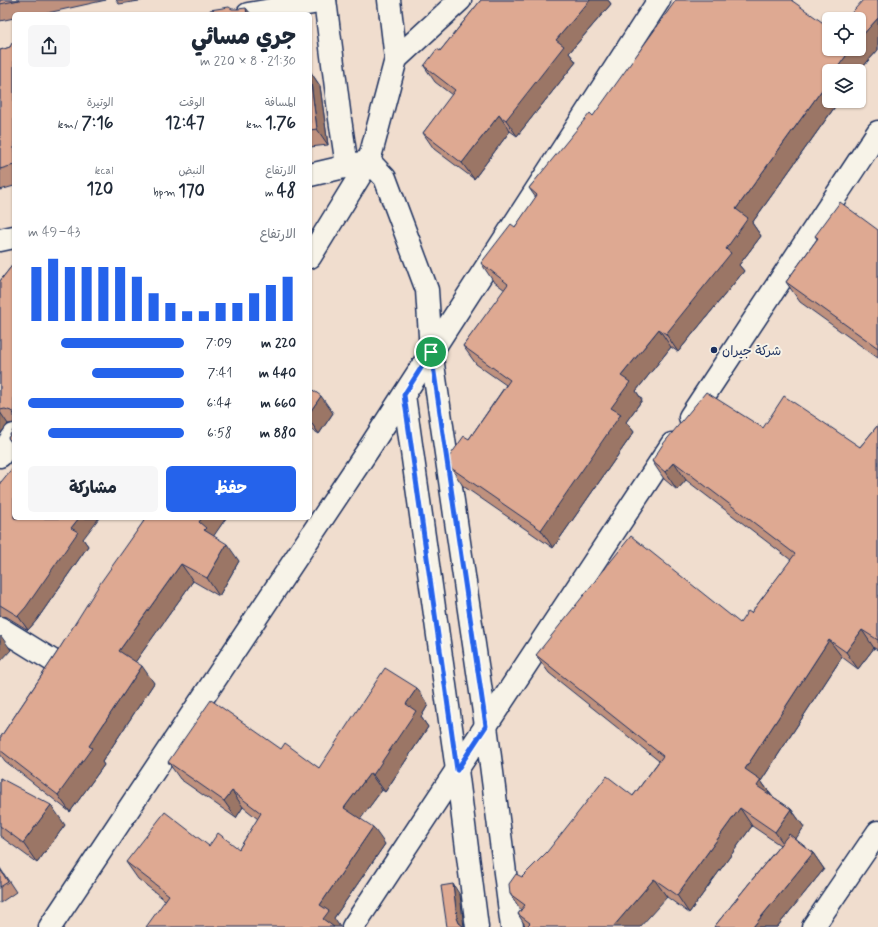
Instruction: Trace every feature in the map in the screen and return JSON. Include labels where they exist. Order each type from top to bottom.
[{"type":"street","points":[[259,12],[325,0],[347,166]]},
{"type":"street","points":[[312,254],[369,161],[396,59],[389,0]]},
{"type":"street","points":[[396,59],[460,0]]},
{"type":"street","points":[[50,927],[359,464],[659,0]]},
{"type":"street","points":[[353,927],[878,132]]},
{"type":"street","points":[[369,161],[385,178],[427,290],[431,352],[480,734],[512,927]]},
{"type":"street","points":[[312,175],[369,161]]},
{"type":"street","points":[[0,240],[12,237]]},
{"type":"street","points":[[404,395],[457,770],[477,927]]},
{"type":"street","points":[[0,456],[12,438]]},
{"type":"street","points":[[0,628],[53,670],[70,644]]},
{"type":"street","points":[[449,717],[480,734]]},
{"type":"street","points":[[813,927],[878,832]]},
{"type":"building","points":[[0,0],[19,0],[0,4]]},
{"type":"building","points":[[481,0],[590,0],[556,40],[564,46],[506,120],[499,115],[462,163],[423,133],[455,90],[424,66],[437,49],[440,51]]},
{"type":"building","points":[[676,0],[791,0],[822,22],[822,56],[846,56],[840,64],[822,64],[822,90],[736,209],[748,218],[726,249],[731,253],[666,334],[659,329],[621,376],[630,382],[611,408],[621,414],[541,530],[451,468],[449,457],[464,436],[469,439],[510,380],[463,346],[508,284],[481,263],[511,224],[515,227],[537,195],[529,188],[590,113],[593,116]]},
{"type":"building","points":[[863,0],[878,0],[878,18],[866,31],[866,12],[852,12]]},
{"type":"building","points":[[229,7],[232,9],[246,8],[247,12],[210,12],[210,10]]},
{"type":"building","points":[[12,43],[12,166],[0,169],[0,50],[10,47]]},
{"type":"building","points":[[312,90],[317,129],[312,130]]},
{"type":"building","points":[[840,202],[878,230],[878,348],[786,282],[818,238],[815,236]]},
{"type":"building","points":[[12,266],[12,412],[5,409],[0,410],[0,281]]},
{"type":"building","points":[[312,389],[321,396],[312,409]]},
{"type":"building","points":[[706,392],[763,428],[784,396],[860,447],[878,425],[878,640],[862,630],[846,652],[829,640],[745,769],[761,780],[757,786],[791,809],[775,832],[740,808],[677,895],[654,879],[613,927],[526,927],[530,923],[518,914],[525,905],[510,894],[509,884],[516,874],[522,877],[547,852],[607,776],[633,796],[663,756],[536,655],[631,536],[740,623],[748,611],[751,613],[795,554],[674,462],[665,472],[652,461],[663,444]]},
{"type":"building","points":[[12,432],[12,442],[8,438]]},
{"type":"building","points":[[12,468],[12,520],[77,520],[71,528],[78,532],[26,607],[18,616],[0,605],[1,482]]},
{"type":"building","points":[[145,520],[200,520],[199,522],[206,528],[204,530],[227,544],[207,578],[181,564],[119,651],[142,666],[89,746],[92,748],[58,795],[0,750],[0,738],[56,654],[101,582]]},
{"type":"building","points":[[385,668],[417,688],[406,704],[416,711],[373,775],[370,773],[344,808],[373,827],[320,905],[329,911],[323,919],[334,927],[146,927],[169,895],[126,862],[165,812],[209,846],[218,833],[239,849],[261,813],[232,791],[224,801],[168,762],[211,700],[281,749],[285,743],[319,768]]},
{"type":"building","points":[[0,778],[51,805],[23,843],[0,826]]},
{"type":"building","points":[[789,834],[813,853],[753,927],[714,927]]},
{"type":"building","points":[[0,869],[8,882],[0,887]]},
{"type":"building","points":[[453,884],[457,918],[459,923],[464,927],[447,927],[441,886]]},
{"type":"place","name":"شركة جيران","points":[[714,350]]},
{"type":"route","points":[[431,352],[486,726],[457,770],[404,395],[431,352]]}]
